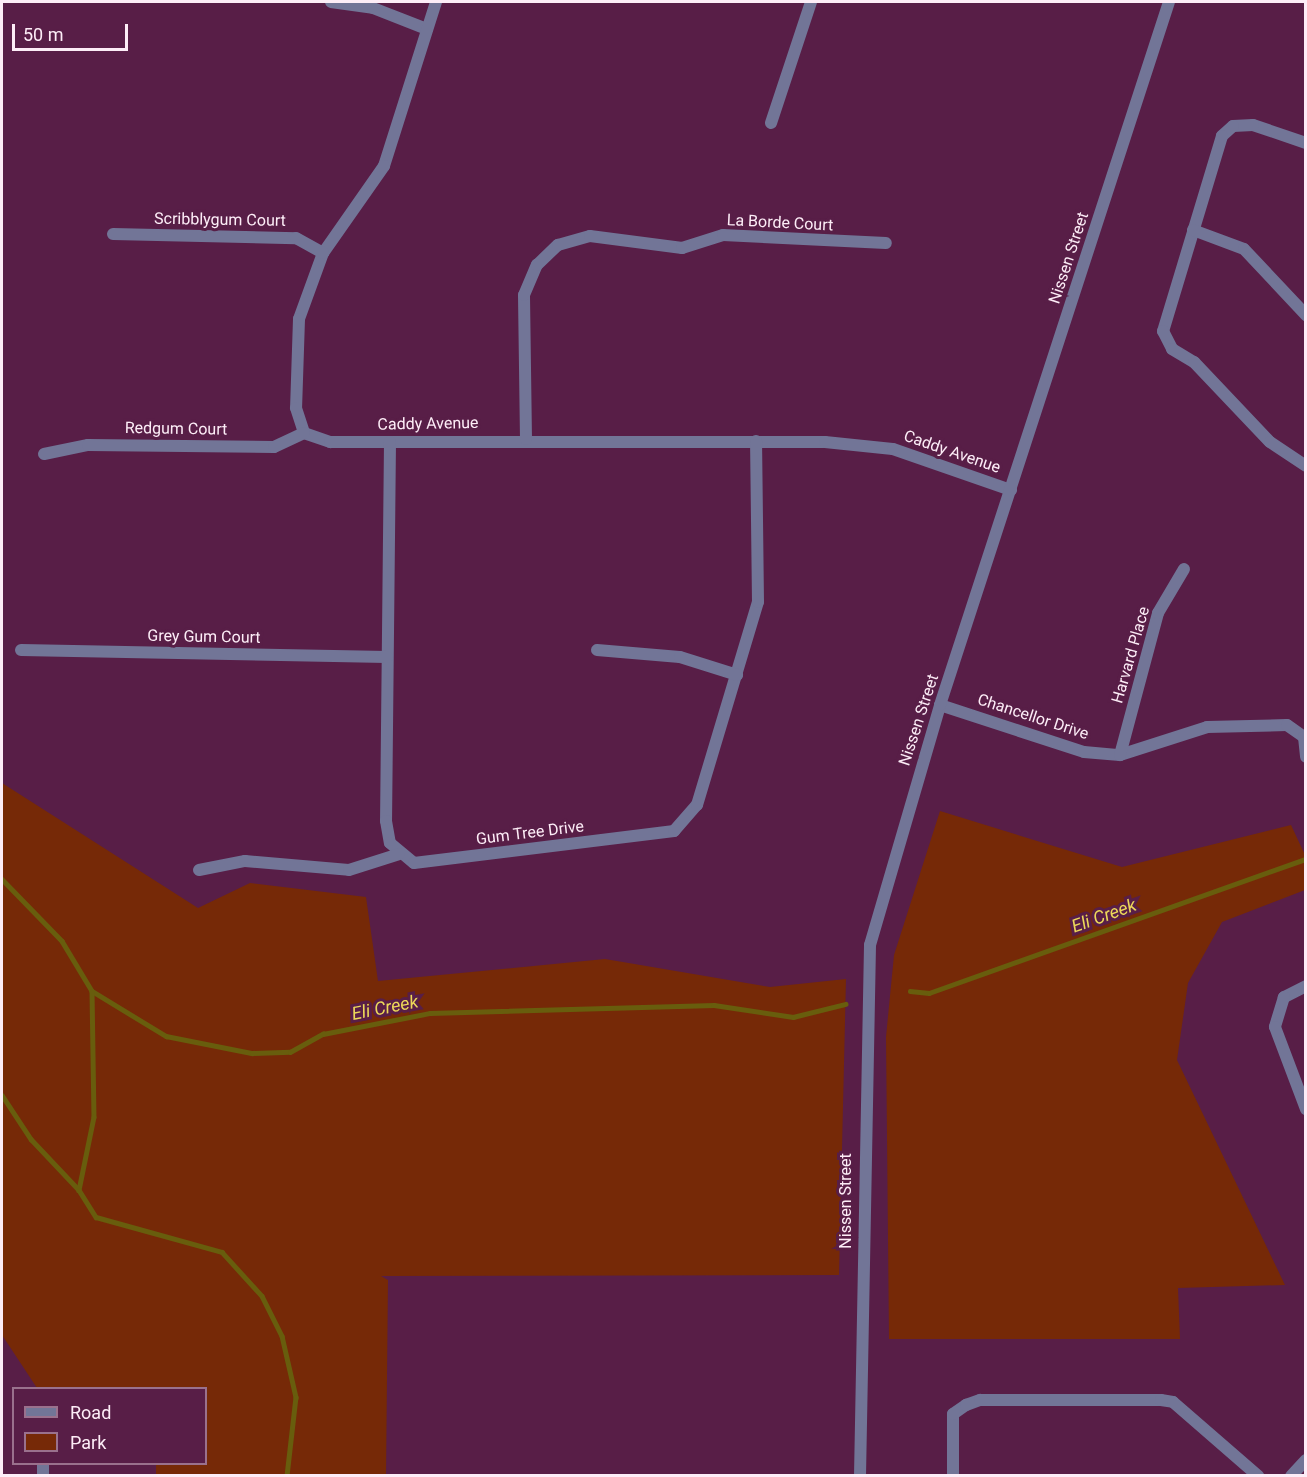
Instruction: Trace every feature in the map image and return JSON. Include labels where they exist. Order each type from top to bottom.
[{"type":"street","points":[[331,2],[373,8],[427,29]]},
{"type":"street","points":[[304,433],[296,408],[299,318],[323,253],[384,166],[436,2]]},
{"type":"street","points":[[771,123],[811,2]]},
{"type":"street","name":"Nissen Street","points":[[860,1476],[865,986],[882,890],[1169,2]]},
{"type":"street","points":[[1305,143],[1253,125],[1233,126],[1222,136],[1163,331],[1172,349],[1194,362],[1270,442],[1305,466]]},
{"type":"street","points":[[1193,230],[1244,249],[1305,315]]},
{"type":"street","name":"Scribblygum Court","points":[[113,234],[296,238],[323,253]]},
{"type":"street","name":"La Borde Court","points":[[526,439],[524,295],[537,265],[558,245],[590,236],[682,248],[723,235],[886,243]]},
{"type":"street","name":"Caddy Avenue","points":[[304,433],[330,442],[526,439],[756,441],[893,449],[1011,490]]},
{"type":"street","name":"Redgum Court","points":[[44,454],[88,445],[274,447],[304,433]]},
{"type":"street","name":"Gum Tree Drive","points":[[399,854],[414,863],[674,831],[697,806],[758,602],[756,441]]},
{"type":"street","points":[[199,870],[245,861],[349,870],[399,854],[390,843],[386,821],[390,442]]},
{"type":"street","name":"Harvard Place","points":[[1120,755],[1158,612],[1184,569]]},
{"type":"street","name":"Grey Gum Court","points":[[21,650],[387,657]]},
{"type":"street","points":[[597,650],[681,657],[737,675]]},
{"type":"street","name":"Chancellor Drive","points":[[940,705],[1084,752],[1120,755],[1207,727],[1267,723],[1287,725],[1304,737],[1305,757]]},
{"type":"street","points":[[1305,986],[1284,997],[1275,1027],[1305,1109]]},
{"type":"street","points":[[953,1476],[951,1422],[966,1405],[1139,1400],[1173,1402],[1258,1476]]},
{"type":"street","points":[[1291,1476],[1305,1460]]},
{"type":"green space","points":[[2,783],[198,908],[250,883],[366,897],[378,981],[605,959],[770,987],[846,979],[839,1275],[381,1276],[388,1280],[386,1475],[156,1475],[156,1465],[207,1465],[207,1387],[36,1387],[2,1335]]},
{"type":"green space","points":[[940,811],[1122,867],[1291,825],[1305,855],[1305,890],[1222,922],[1188,983],[1177,1060],[1285,1285],[1178,1288],[1180,1339],[889,1339],[886,1037],[894,955]]},
{"type":"waterway","name":"Eli Creek","points":[[910,991],[929,993],[1306,859]]},
{"type":"waterway","name":"Eli Creek","points":[[2,879],[62,941],[92,991],[166,1036],[252,1053],[290,1052],[323,1034],[430,1013],[714,1005],[793,1017],[845,1004]]},
{"type":"waterway","points":[[92,991],[94,1117],[79,1190],[96,1217],[222,1252],[262,1296],[282,1336],[296,1397],[287,1476]]},
{"type":"waterway","points":[[2,1095],[31,1139],[79,1190]]}]
